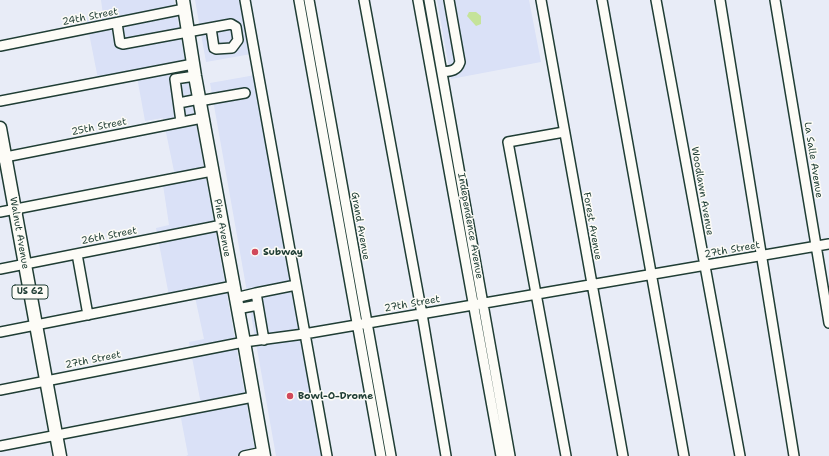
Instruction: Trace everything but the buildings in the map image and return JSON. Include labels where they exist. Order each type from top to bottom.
[{"type":"main road","name":"Pine Avenue","points":[[184,5],[202,118],[244,342],[263,454]]},
{"type":"main road","name":"Walnut Avenue","points":[[0,128],[3,157],[15,210],[60,456]]},
{"type":"street","points":[[245,0],[327,455],[317,456]]},
{"type":"street","points":[[299,0],[318,81]]},
{"type":"street","name":"Grand Avenue","points":[[309,0],[318,81],[382,431],[391,456]]},
{"type":"street","points":[[364,0],[422,314],[446,456]]},
{"type":"street","name":"Independence Avenue","points":[[418,0],[473,305],[510,456]]},
{"type":"street","name":"Independence Avenue","points":[[429,0],[484,303],[498,411],[501,456]]},
{"type":"street","points":[[442,72],[455,70],[459,66],[460,62],[449,0]]},
{"type":"street","name":"Forest Avenue","points":[[541,0],[623,456]]},
{"type":"street","points":[[602,0],[684,456]]},
{"type":"street","name":"Woodlawn Avenue","points":[[656,0],[740,456]]},
{"type":"street","points":[[720,0],[794,456]]},
{"type":"street","name":"La Salle Avenue","points":[[775,0],[829,323]]},
{"type":"street","name":"24th Street","points":[[0,46],[117,23],[184,5]]},
{"type":"street","points":[[117,23],[120,43],[123,44],[211,28]]},
{"type":"street","points":[[429,63],[440,61]]},
{"type":"street","points":[[0,101],[194,70]]},
{"type":"street","points":[[181,122],[175,80],[194,70]]},
{"type":"street","points":[[179,102],[245,93]]},
{"type":"street","name":"25th Street","points":[[3,157],[202,118]]},
{"type":"street","points":[[564,132],[508,142],[566,456]]},
{"type":"street","points":[[0,212],[212,172]]},
{"type":"street","points":[[449,175],[460,173]]},
{"type":"street","name":"26th Street","points":[[0,269],[222,225]]},
{"type":"street","name":"27th Street","points":[[0,390],[244,342],[304,334],[829,244]]},
{"type":"street","points":[[77,254],[88,315]]},
{"type":"street","points":[[0,332],[88,315],[235,298],[296,285]]},
{"type":"street","points":[[256,293],[264,340]]},
{"type":"street","points":[[235,298],[258,305]]},
{"type":"street","points":[[0,446],[253,397]]},
{"type":"street","points":[[382,431],[382,456]]},
{"type":"street","points":[[244,456],[263,454]]},
{"type":"shaded area","points":[[101,0],[174,0],[256,456],[186,456],[188,455],[179,408],[201,404],[189,342],[204,339],[195,297],[170,301],[156,228],[169,225],[162,178],[175,176],[163,118],[145,121],[137,77],[99,84],[86,18],[103,15]]},
{"type":"shaded area","points":[[195,0],[247,0],[257,53],[206,62]]},
{"type":"shaded area","points":[[437,0],[529,0],[541,62],[451,79]]},
{"type":"shaded area","points":[[261,74],[330,456],[276,456],[210,83]]},
{"type":"green space","points":[[469,12],[476,12],[481,16],[481,24],[476,26],[467,16]]},
{"type":"place","name":"Subway","points":[[255,252]]},
{"type":"place","name":"Bowl-O-Drome","points":[[290,396]]}]
